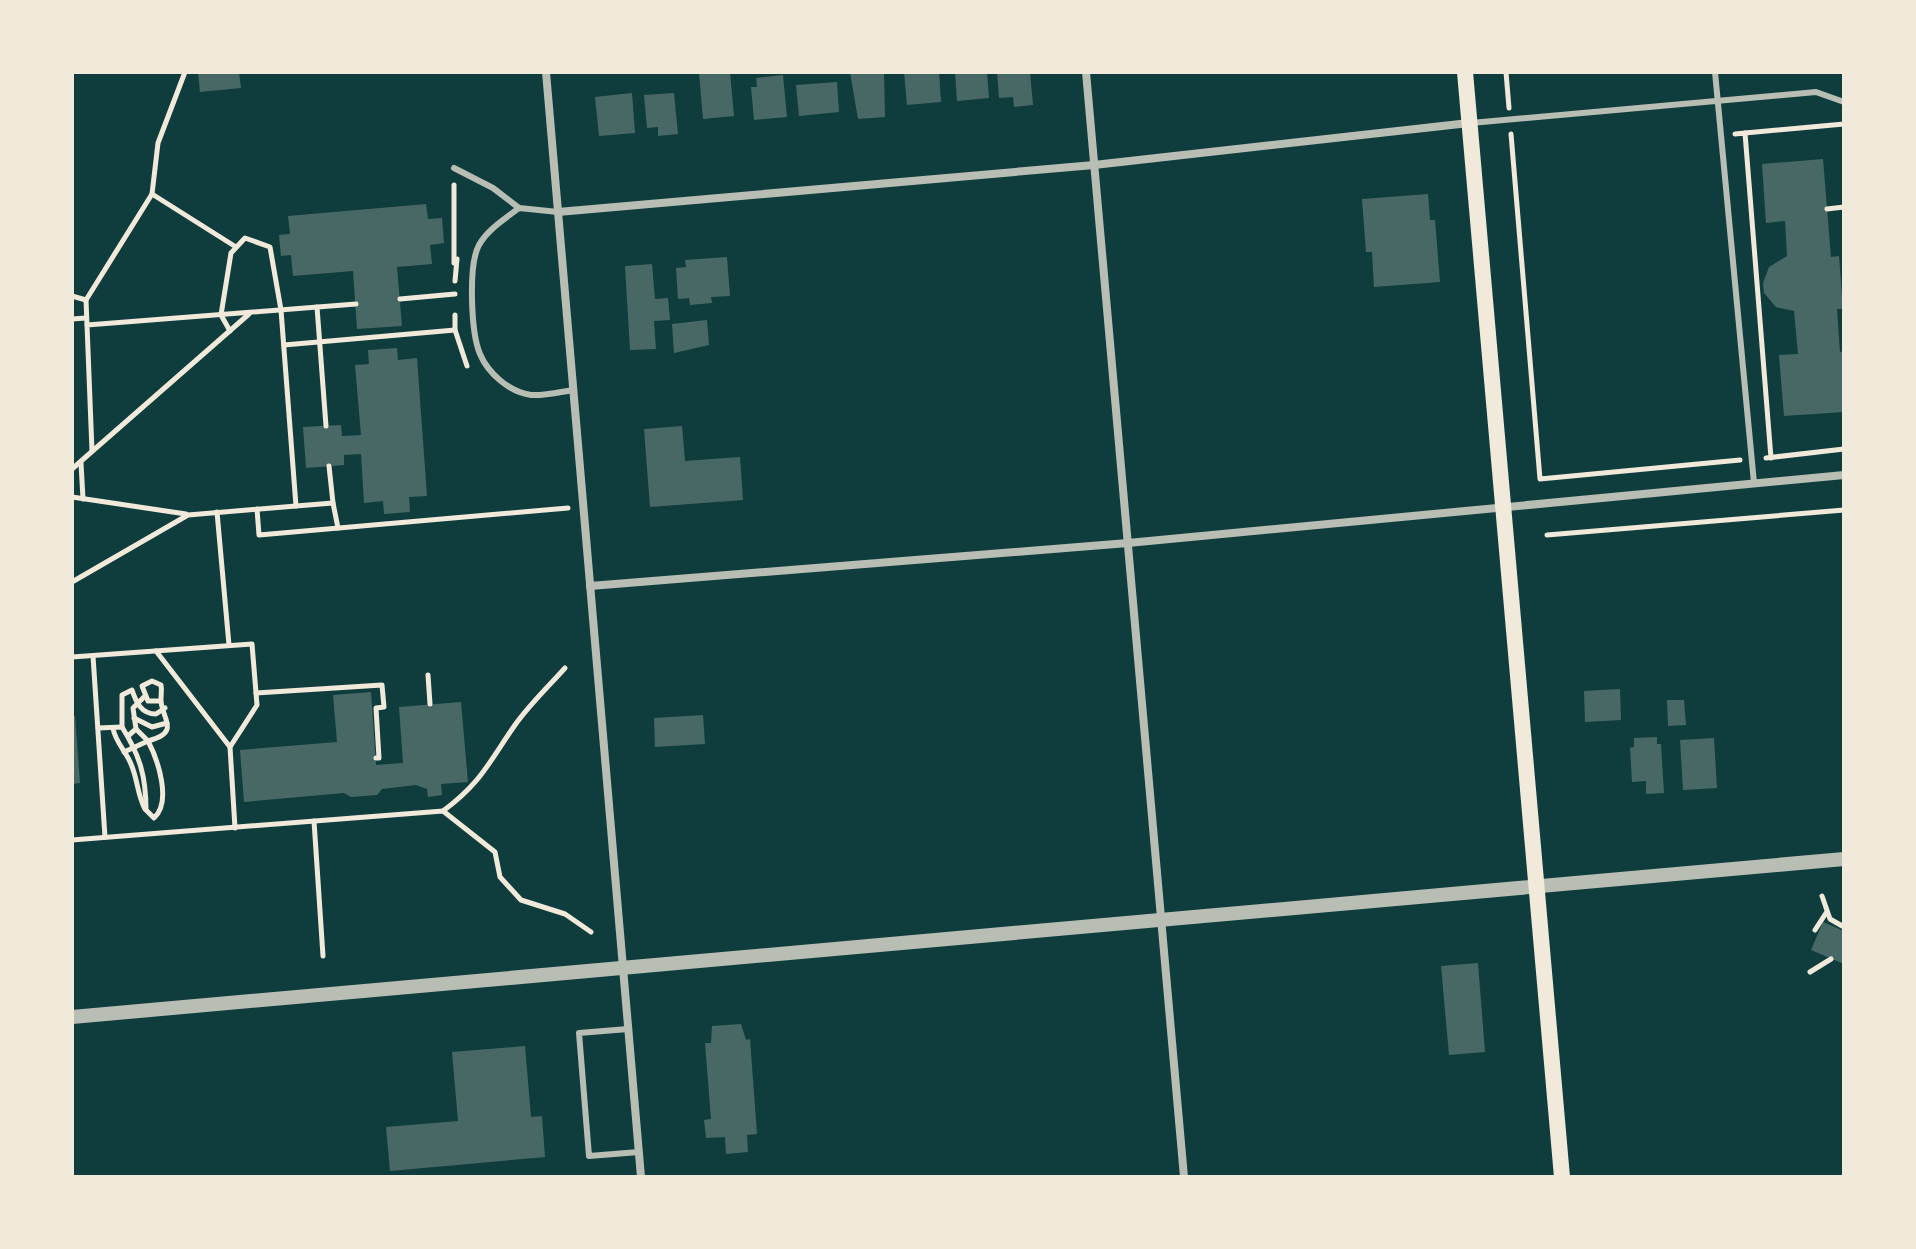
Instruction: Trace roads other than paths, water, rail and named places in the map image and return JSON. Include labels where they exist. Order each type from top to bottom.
[{"type":"main road","points":[[1465,72],[1562,1177]]},
{"type":"street","points":[[546,72],[641,1177]]},
{"type":"street","points":[[1086,72],[1184,1177]]},
{"type":"street","points":[[558,212],[1094,165],[1469,123]]},
{"type":"street","points":[[590,586],[1128,543],[1844,475]]},
{"type":"street","points":[[72,1017],[1844,859]]},
{"type":"lane","points":[[1715,72],[1754,483]]},
{"type":"lane","points":[[1469,123],[1816,92],[1844,102]]},
{"type":"lane","points":[[454,168],[493,188],[519,208],[558,212]]},
{"type":"lane","points":[[519,208],[493,228],[479,246],[471,270],[478,352],[490,372],[504,384],[530,395],[573,390]]},
{"type":"lane","points":[[628,1029],[579,1033],[589,1156],[639,1152]]}]
